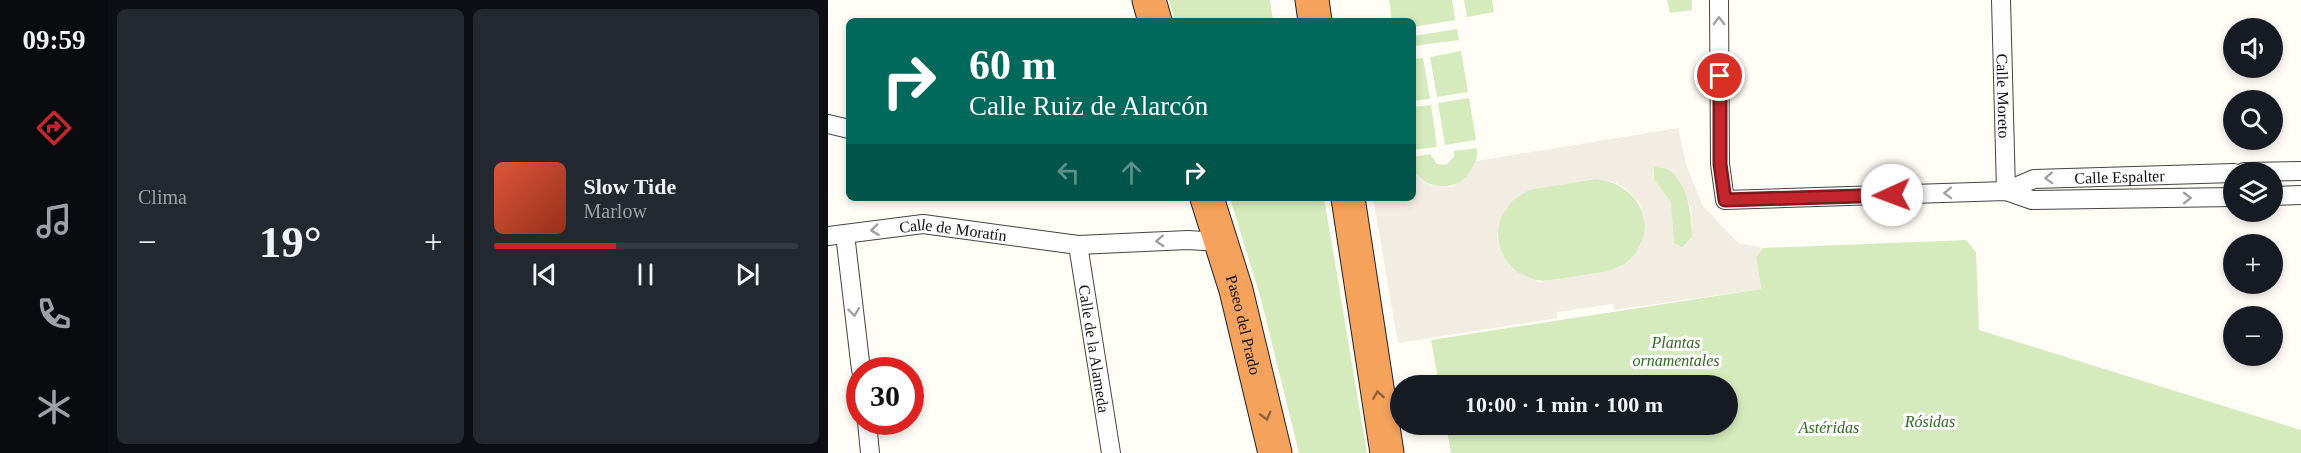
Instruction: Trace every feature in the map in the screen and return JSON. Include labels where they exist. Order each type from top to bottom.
[{"type":"highway","points":[[1149,0],[1154,18]]},
{"type":"highway","points":[[1312,0],[1315,18]]},
{"type":"highway","name":"Paseo del Prado","points":[[1208,201],[1236,290],[1275,453]]},
{"type":"highway","points":[[1348,201],[1387,453]]},
{"type":"street","name":"Calle Espalter","points":[[1719,0],[1720,164],[1725,200],[2006,191],[2032,200],[2223,197]]},
{"type":"street","name":"Calle Moreto","points":[[2001,0],[2006,191]]},
{"type":"street","points":[[828,124],[846,128]]},
{"type":"street","points":[[2283,171],[2301,171]]},
{"type":"street","name":"Calle Espalter","points":[[2006,191],[2034,179],[2223,173]]},
{"type":"street","points":[[2283,196],[2301,195]]},
{"type":"street","name":"Calle de Moratín","points":[[836,235],[923,224],[1078,245],[1188,240],[1219,242]]},
{"type":"street","points":[[836,235],[859,357]]},
{"type":"street","name":"Calle de la Alameda","points":[[1078,245],[1111,453]]},
{"type":"street","points":[[868,435],[870,453]]},
{"type":"green space","points":[[1169,0],[1270,0],[1273,18],[1174,18]]},
{"type":"green space","points":[[1389,0],[1452,0],[1455,20],[1416,26],[1416,18],[1392,18]]},
{"type":"green space","points":[[1464,0],[1492,0],[1494,12],[1467,17]]},
{"type":"green space","points":[[1667,0],[1692,0],[1692,10],[1670,13]]},
{"type":"green space","points":[[1457,29],[1459,40],[1416,46],[1416,36]]},
{"type":"green space","points":[[1461,51],[1468,92],[1437,97],[1430,57]]},
{"type":"green space","points":[[1423,58],[1430,99],[1416,101],[1416,59]]},
{"type":"green space","points":[[1469,98],[1476,140],[1445,145],[1438,103]]},
{"type":"green space","points":[[1431,105],[1437,147],[1416,150],[1416,107]]},
{"type":"green space","points":[[1477,148],[1476,161],[1464,180],[1454,185],[1433,185],[1416,174],[1416,156],[1430,154],[1437,164],[1446,165],[1454,157],[1454,151]]},
{"type":"green space","points":[[1654,167],[1665,168],[1674,173],[1685,192],[1691,216],[1692,237],[1682,248],[1674,243],[1670,223],[1655,186]]},
{"type":"green space","points":[[1595,179],[1611,182],[1624,189],[1635,199],[1642,211],[1645,224],[1644,238],[1638,251],[1618,268],[1600,274],[1534,280],[1520,274],[1509,264],[1501,251],[1498,236],[1500,221],[1506,207],[1519,195],[1536,188]]},
{"type":"green space","points":[[1231,201],[1325,201],[1367,453],[1299,453],[1261,299]]},
{"type":"green space","points":[[1966,240],[1976,252],[1979,330],[2301,430],[2301,453],[1451,453],[1448,435],[1738,435],[1738,375],[1437,375],[1431,340],[1761,289],[1756,257],[1763,248]]},
{"type":"shaded area","points":[[1678,128],[1687,167],[1703,206],[1738,243],[1763,248],[1756,257],[1761,289],[1614,310],[1613,304],[1557,312],[1558,318],[1398,343],[1374,201],[1416,201],[1416,174],[1431,186],[1452,187],[1466,178],[1476,161]],"holes":[[[1654,167],[1666,168],[1674,174],[1684,189],[1692,212],[1692,237],[1682,248],[1674,243],[1671,202],[1652,177]],[[1595,179],[1616,183],[1626,188],[1640,204],[1645,225],[1644,236],[1635,255],[1627,263],[1608,271],[1539,282],[1513,270],[1502,254],[1497,235],[1501,217],[1512,201],[1529,190]]]},
{"type":"route","points":[[1720,76],[1720,164],[1725,200],[1892,195]]},
{"type":"park label","name":"Plantas ornamentales","points":[[1676,351]]},
{"type":"park label","name":"Rósidas","points":[[1930,421]]},
{"type":"park label","name":"Astéridas","points":[[1829,427]]}]
